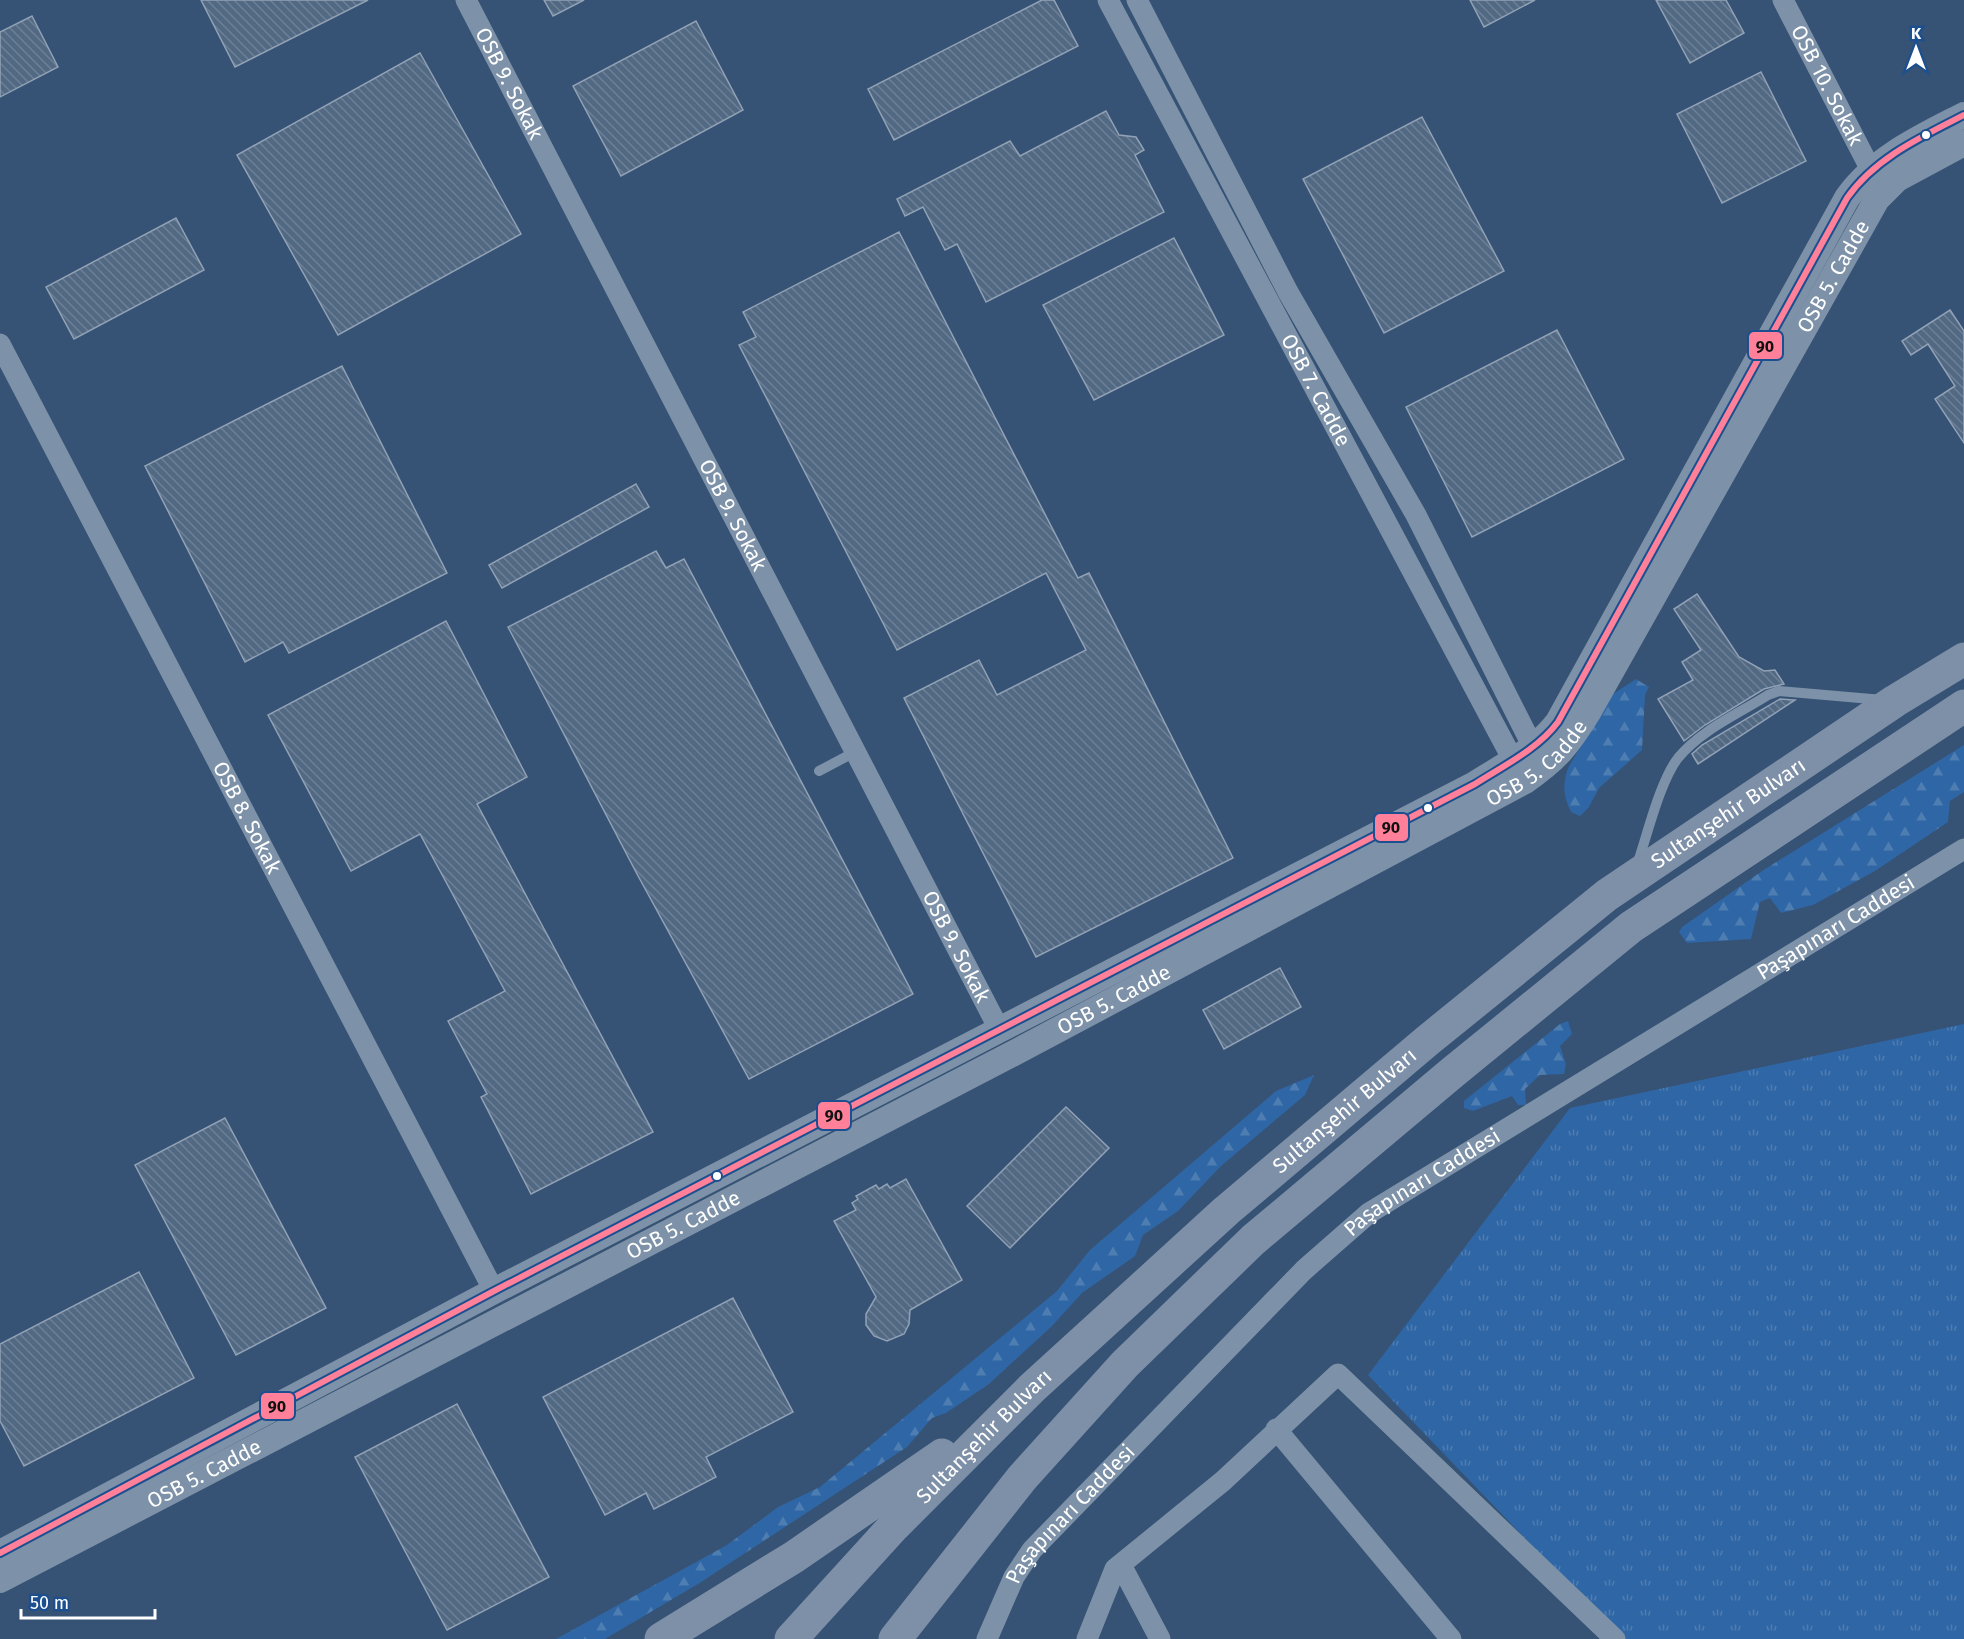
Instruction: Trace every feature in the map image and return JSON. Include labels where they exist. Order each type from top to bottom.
[{"type":"highway","name":"Sultanşehir Bulvarı","points":[[791,1639],[894,1526],[1032,1388],[1226,1211],[1427,1041],[1607,895],[1895,701],[1964,659]]},
{"type":"highway","name":"Sultanşehir Bulvarı","points":[[896,1639],[956,1560],[1054,1443],[1125,1364],[1253,1240],[1453,1072],[1631,927],[1964,706]]},
{"type":"highway","points":[[661,1639],[814,1544],[919,1472],[1032,1388]]},
{"type":"street","name":"OSB 9. Sokak","points":[[466,0],[1000,1031]]},
{"type":"street","name":"OSB 7. Cadde","points":[[1108,0],[1528,764]]},
{"type":"street","name":"OSB 7. Cadde","points":[[1137,0],[1288,292],[1416,515],[1528,764]]},
{"type":"street","name":"OSB 10. Sokak","points":[[1783,0],[1871,170]]},
{"type":"street","points":[[0,1552],[494,1291],[1475,784],[1528,764],[1558,722],[1846,198],[1871,170],[1897,152],[1964,115]]},
{"type":"street","name":"OSB 5. Cadde","points":[[0,1580],[1016,1052],[1528,764],[1566,748],[1877,199],[1897,179],[1964,143]]},
{"type":"street","name":"OSB 8. Sokak","points":[[0,344],[494,1291]]},
{"type":"street","name":"Paşapınarı Caddesi","points":[[987,1639],[1014,1577],[1032,1550],[1304,1270],[1369,1213],[1964,849]]},
{"type":"street","points":[[1087,1639],[1110,1576],[1223,1481],[1276,1429],[1338,1374],[1615,1639]]},
{"type":"street","points":[[1276,1429],[1451,1639]]},
{"type":"street","points":[[1121,1565],[1160,1639]]},
{"type":"lane","points":[[1633,878],[1669,773],[1678,759],[1698,739],[1768,695],[1779,691],[1895,701]]},
{"type":"lane","points":[[819,771],[855,752]]},
{"type":"green space","points":[[1636,679],[1649,687],[1645,695],[1642,750],[1599,788],[1589,807],[1580,816],[1571,812],[1564,789],[1569,766],[1613,694]]},
{"type":"green space","points":[[1964,745],[1964,792],[1950,801],[1948,822],[1875,871],[1813,905],[1781,913],[1770,898],[1760,902],[1751,939],[1687,943],[1679,932],[1682,927],[1762,871]]},
{"type":"green space","points":[[1568,1021],[1572,1034],[1560,1046],[1566,1064],[1564,1074],[1540,1075],[1525,1089],[1526,1105],[1518,1105],[1512,1096],[1473,1111],[1464,1108],[1464,1101],[1560,1024]]},
{"type":"green space","points":[[1964,1024],[1964,1639],[1622,1639],[1368,1375],[1570,1108]]},
{"type":"green space","points":[[1314,1075],[1305,1095],[1221,1166],[1178,1211],[1143,1235],[1135,1256],[1082,1293],[1052,1326],[989,1384],[946,1413],[932,1418],[907,1447],[698,1584],[605,1639],[556,1639],[727,1545],[778,1507],[820,1487],[1057,1291],[1090,1250],[1276,1091]]},
{"type":"building","points":[[201,0],[368,0],[235,67]]},
{"type":"building","points":[[544,0],[584,0],[553,16]]},
{"type":"building","points":[[1042,0],[1054,0],[1078,46],[894,140],[868,89]]},
{"type":"building","points":[[1470,0],[1535,0],[1484,27]]},
{"type":"building","points":[[1656,0],[1726,0],[1744,33],[1690,63]]},
{"type":"building","points":[[32,16],[58,67],[0,97],[0,32]]},
{"type":"building","points":[[696,21],[743,110],[621,176],[573,86]]},
{"type":"building","points":[[420,53],[521,234],[338,335],[237,155]]},
{"type":"building","points":[[1761,72],[1806,161],[1722,203],[1677,114]]},
{"type":"building","points":[[1106,111],[1119,135],[1136,137],[1144,150],[1135,155],[1164,212],[986,302],[957,244],[945,250],[923,207],[905,216],[897,199],[1010,141],[1020,156]]},
{"type":"building","points":[[1422,117],[1504,271],[1384,333],[1303,179]]},
{"type":"building","points":[[176,218],[204,270],[74,339],[46,287]]},
{"type":"building","points":[[899,232],[1078,578],[1089,573],[1233,858],[1036,957],[904,698],[979,660],[997,695],[1086,650],[1046,573],[897,650],[739,345],[756,337],[743,312]]},
{"type":"building","points":[[1174,238],[1224,335],[1094,400],[1043,305]]},
{"type":"building","points":[[1950,310],[1964,331],[1964,443],[1935,399],[1955,386],[1928,344],[1911,355],[1902,341]]},
{"type":"building","points":[[1557,330],[1624,459],[1472,537],[1406,407]]},
{"type":"building","points":[[342,366],[447,573],[289,653],[283,642],[245,662],[145,466]]},
{"type":"building","points":[[636,484],[649,507],[502,588],[489,565]]},
{"type":"building","points":[[656,551],[666,568],[684,559],[913,994],[749,1079],[637,874],[508,627]]},
{"type":"building","points":[[1697,594],[1739,657],[1764,671],[1775,670],[1784,684],[1764,689],[1705,725],[1684,741],[1658,699],[1693,680],[1682,662],[1701,650],[1674,609]]},
{"type":"building","points":[[446,621],[527,777],[477,804],[653,1132],[531,1194],[481,1097],[487,1094],[448,1021],[505,991],[420,834],[351,871],[268,715]]},
{"type":"building","points":[[1780,699],[1795,700],[1698,764],[1692,754],[1702,745]]},
{"type":"building","points":[[1280,968],[1301,1007],[1224,1049],[1203,1010]]},
{"type":"building","points":[[1066,1107],[1109,1148],[1010,1248],[967,1206]]},
{"type":"building","points":[[225,1118],[326,1308],[236,1355],[135,1165]]},
{"type":"building","points":[[906,1179],[962,1280],[910,1310],[909,1324],[904,1334],[887,1341],[874,1336],[866,1325],[866,1314],[876,1297],[834,1221],[856,1210],[852,1203],[858,1199],[856,1196],[876,1185],[879,1189],[887,1184],[890,1188]]},
{"type":"building","points":[[139,1272],[194,1378],[24,1466],[0,1421],[0,1344]]},
{"type":"building","points":[[733,1298],[793,1412],[706,1457],[716,1477],[654,1509],[646,1493],[605,1515],[543,1397]]},
{"type":"building","points":[[457,1404],[549,1577],[447,1630],[355,1457]]},
{"type":"transit line","name":"90","points":[[0,1553],[494,1291],[1475,784],[1541,741],[1558,722],[1847,198],[1858,184],[1885,160],[1915,140],[1964,115]]}]
